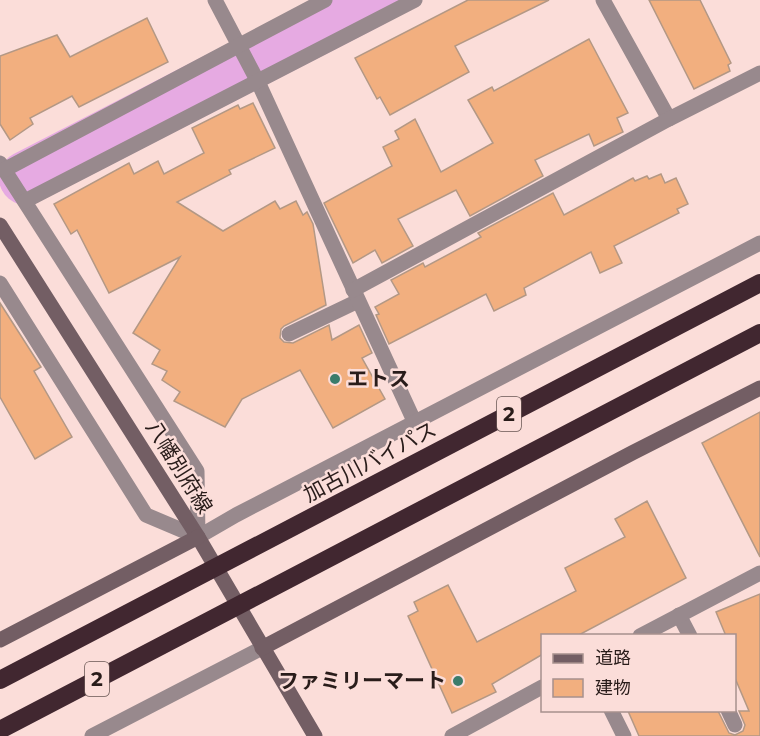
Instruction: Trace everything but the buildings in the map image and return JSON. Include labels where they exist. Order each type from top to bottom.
[{"type":"highway","name":"加古川バイパス","points":[[0,680],[760,283]]},
{"type":"highway","name":"2","points":[[0,730],[760,333]]},
{"type":"street","points":[[215,0],[256,78],[415,423]]},
{"type":"street","points":[[198,537],[197,471],[2,167],[241,50],[325,0]]},
{"type":"street","points":[[25,201],[256,78],[415,0]]},
{"type":"street","points":[[603,0],[669,119]]},
{"type":"street","points":[[289,334],[669,119],[760,73]]},
{"type":"street","name":"八幡別府線","points":[[0,225],[198,537],[315,736]]},
{"type":"street","points":[[0,640],[760,243]]},
{"type":"street","points":[[0,283],[146,515],[198,537]]},
{"type":"street","points":[[92,736],[760,388]]},
{"type":"street","points":[[644,634],[760,573]]},
{"type":"street","points":[[679,615],[689,634]]},
{"type":"street","points":[[452,736],[541,688]]},
{"type":"street","points":[[612,712],[624,736]]},
{"type":"street","points":[[728,712],[735,725]]},
{"type":"waterway","points":[[26,178],[372,0]]},
{"type":"place","name":"エトス","points":[[335,379]]},
{"type":"place","name":"ファミリーマート","points":[[458,681]]}]
